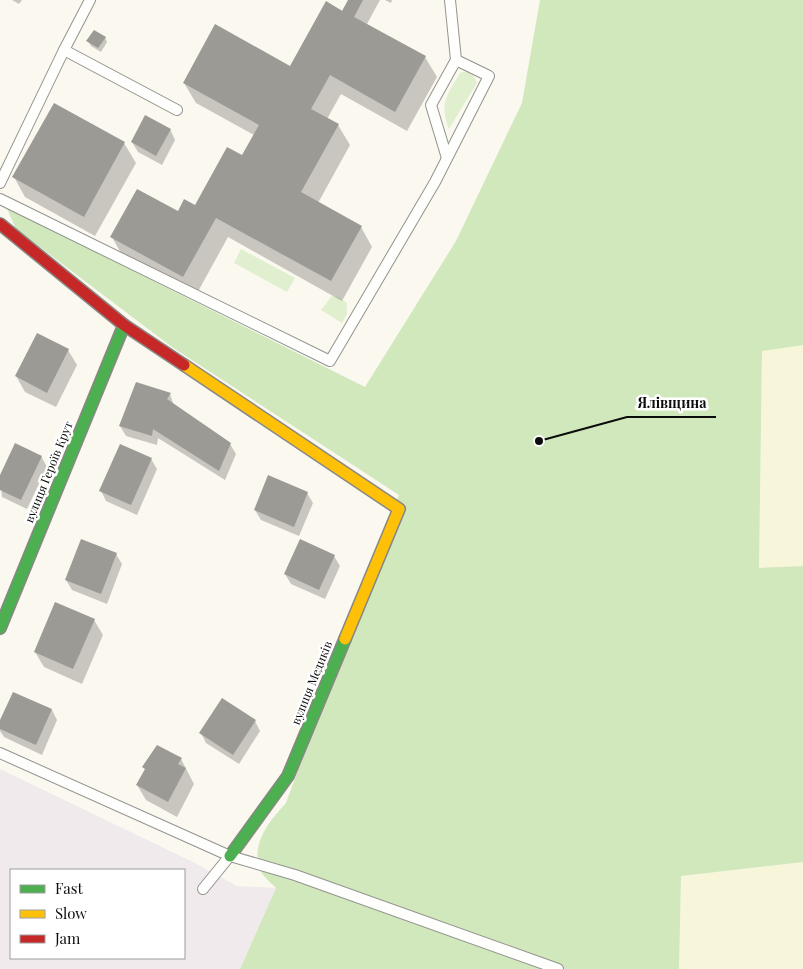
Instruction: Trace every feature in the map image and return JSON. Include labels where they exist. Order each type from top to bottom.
[{"type":"street","points":[[0,224],[124,326]]},
{"type":"street","name":"вулиця Медиків","points":[[124,326],[399,509],[288,776],[230,856]]},
{"type":"street","name":"вулиця Героїв Крут","points":[[0,628],[124,326]]},
{"type":"lane","points":[[0,183],[90,0]]},
{"type":"lane","points":[[447,158],[431,106],[456,60],[450,0]]},
{"type":"lane","points":[[64,50],[177,110]]},
{"type":"lane","points":[[0,199],[330,361],[447,158],[489,76],[456,60]]},
{"type":"lane","points":[[0,753],[230,856],[294,875],[558,969]]},
{"type":"lane","points":[[203,889],[230,856]]},
{"type":"shaded area","points":[[0,769],[195,863],[237,886],[276,888],[240,969],[0,969]]},
{"type":"green space","points":[[540,0],[803,0],[803,345],[762,351],[759,568],[803,566],[803,862],[681,876],[679,969],[240,969],[276,888],[260,870],[258,850],[263,833],[286,803],[399,495],[172,347],[16,229],[4,202],[47,228],[365,387],[456,241],[522,103]]},
{"type":"green space","points":[[467,71],[474,76],[477,83],[449,129],[445,113],[446,100],[460,73]]},
{"type":"green space","points":[[241,249],[295,278],[287,292],[234,263]]},
{"type":"green space","points":[[332,296],[338,297],[347,303],[347,314],[342,323],[321,310]]},
{"type":"green space","points":[[803,345],[803,566],[759,569],[762,350]]},
{"type":"green space","points":[[803,862],[803,969],[679,969],[681,876]]},
{"type":"building","points":[[348,0],[363,0],[354,17],[426,56],[395,112],[330,75],[311,109],[339,124],[301,192],[362,226],[331,281],[216,218],[183,277],[110,237],[137,189],[178,211],[184,199],[195,205],[227,147],[242,155],[259,125],[183,83],[215,24],[290,66],[326,1],[342,11]]},
{"type":"building","points":[[94,30],[106,37],[98,48],[86,41]]},
{"type":"building","points":[[54,103],[125,142],[84,217],[12,177]]},
{"type":"building","points":[[145,115],[171,129],[156,156],[131,142]]},
{"type":"building","points":[[37,333],[69,349],[47,393],[15,376]]},
{"type":"building","points":[[136,382],[171,393],[167,399],[231,443],[219,471],[153,429],[152,436],[119,426]]},
{"type":"building","points":[[15,443],[42,456],[21,500],[0,490],[0,475]]},
{"type":"building","points":[[120,444],[152,458],[131,505],[99,491]]},
{"type":"building","points":[[268,475],[308,492],[294,527],[254,510]]},
{"type":"building","points":[[81,539],[117,553],[101,594],[65,580]]},
{"type":"building","points":[[300,539],[335,555],[319,590],[284,574]]},
{"type":"building","points":[[55,602],[95,619],[73,669],[34,652]]},
{"type":"building","points":[[13,692],[52,709],[36,745],[0,729],[0,720]]},
{"type":"building","points":[[222,698],[256,720],[233,755],[199,733]]},
{"type":"building","points":[[157,745],[182,758],[178,764],[186,768],[168,802],[136,785],[145,769],[142,767]]},
{"type":"traffic: fast","points":[[0,628],[124,325]]},
{"type":"traffic: fast","points":[[230,856],[288,776],[345,639]]},
{"type":"traffic: slow","points":[[184,365],[399,509],[345,639]]},
{"type":"traffic: jam","points":[[0,224],[124,325],[184,365]]},
{"type":"place","name":"Ялівщина","points":[[539,441]]}]
